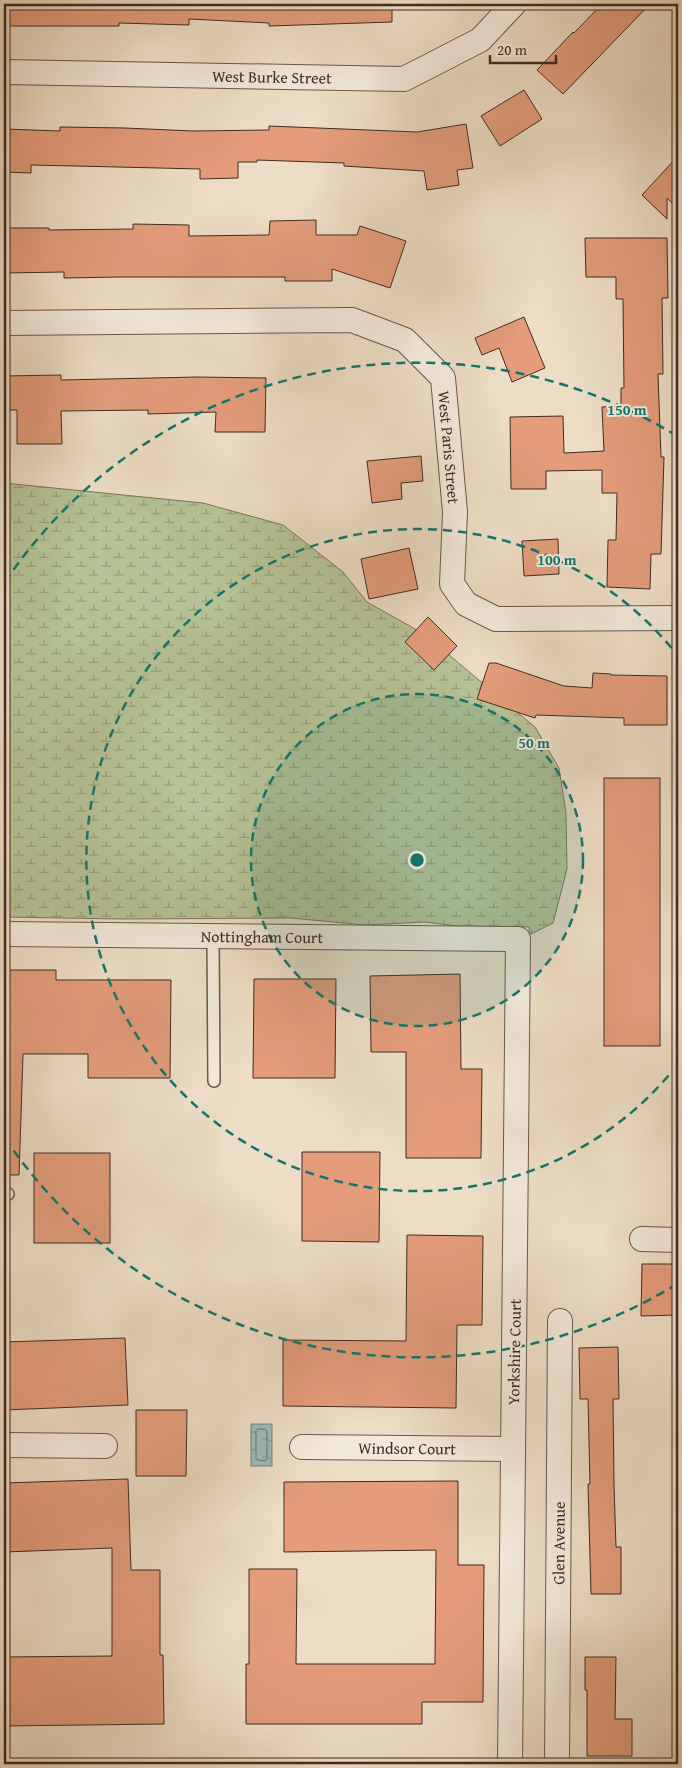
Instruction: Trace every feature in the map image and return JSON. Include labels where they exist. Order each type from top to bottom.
[{"type":"street","name":"West Burke Street","points":[[4,72],[404,79],[480,40],[514,4]]},
{"type":"street","name":"West Paris Street","points":[[4,323],[352,320],[405,340],[443,378],[455,512],[452,584],[466,604],[496,619],[678,618]]},
{"type":"street","name":"Nottingham Court","points":[[4,934],[518,939]]},
{"type":"street","name":"Yorkshire Court","points":[[510,1764],[518,939]]},
{"type":"street","points":[[642,1239],[678,1240]]},
{"type":"street","name":"Glen Avenue","points":[[556,1764],[560,1321]]},
{"type":"street","points":[[4,1445],[105,1446]]},
{"type":"street","name":"Windsor Court","points":[[302,1447],[513,1449]]},
{"type":"lane","points":[[213,936],[214,1081]]},
{"type":"green space","points":[[4,483],[203,503],[283,525],[343,572],[367,602],[424,634],[535,727],[559,768],[566,813],[567,869],[553,923],[529,935],[529,927],[457,926],[425,922],[365,925],[291,918],[122,919],[4,917]]},
{"type":"water","points":[[251,1424],[272,1424],[272,1466],[251,1466]]},
{"type":"building","points":[[4,4],[392,4],[392,22],[269,26],[269,23],[189,19],[189,25],[119,23],[119,26],[4,26]]},
{"type":"building","points":[[602,4],[650,4],[563,94],[537,70]]},
{"type":"building","points":[[524,90],[542,119],[500,146],[481,116]]},
{"type":"building","points":[[466,124],[473,168],[457,170],[459,185],[427,190],[424,171],[344,166],[344,163],[257,160],[257,162],[238,162],[238,178],[200,179],[200,169],[31,165],[31,173],[4,172],[4,129],[60,131],[60,127],[193,131],[269,130],[269,126],[417,132]]},
{"type":"building","points":[[678,156],[678,209],[667,198],[667,219],[642,195]]},
{"type":"building","points":[[316,220],[316,235],[357,235],[360,226],[406,241],[390,288],[332,269],[332,281],[285,281],[285,277],[64,278],[64,272],[4,273],[4,228],[49,228],[49,230],[133,229],[133,224],[189,225],[189,236],[269,235],[270,221]]},
{"type":"building","points":[[585,238],[667,238],[668,298],[662,298],[663,374],[658,374],[661,457],[664,457],[661,554],[651,554],[650,589],[607,587],[608,540],[616,540],[617,493],[602,493],[602,470],[546,471],[546,489],[511,489],[510,417],[563,416],[564,453],[604,451],[602,407],[621,406],[621,388],[624,388],[623,299],[616,299],[616,277],[586,277]]},
{"type":"building","points":[[524,317],[545,368],[512,382],[499,348],[482,355],[475,338]]},
{"type":"building","points":[[61,375],[61,380],[197,377],[266,378],[265,432],[215,432],[216,412],[148,414],[148,410],[61,411],[62,444],[17,444],[17,410],[4,410],[4,376]]},
{"type":"building","points":[[421,456],[423,481],[401,483],[402,499],[372,503],[367,461]]},
{"type":"building","points":[[558,539],[559,574],[524,576],[522,541]]},
{"type":"building","points":[[409,548],[418,589],[369,599],[361,559]]},
{"type":"building","points":[[428,617],[457,646],[434,670],[405,642]]},
{"type":"building","points":[[489,663],[496,663],[564,686],[592,688],[593,673],[667,676],[667,725],[624,725],[624,718],[536,715],[535,718],[477,699]]},
{"type":"building","points":[[604,778],[660,778],[660,1046],[604,1046]]},
{"type":"building","points":[[4,970],[56,970],[56,980],[171,980],[170,1078],[88,1078],[88,1054],[23,1054],[19,1175],[4,1175]]},
{"type":"building","points":[[460,974],[461,1069],[482,1069],[481,1158],[406,1158],[406,1052],[371,1052],[370,976]]},
{"type":"building","points":[[254,979],[336,979],[335,1078],[253,1078]]},
{"type":"building","points":[[302,1152],[380,1152],[379,1242],[302,1241]]},
{"type":"building","points":[[34,1153],[110,1153],[110,1243],[34,1243]]},
{"type":"building","points":[[407,1235],[483,1236],[482,1325],[457,1325],[456,1408],[283,1406],[283,1340],[406,1341]]},
{"type":"building","points":[[642,1264],[678,1264],[678,1315],[641,1316]]},
{"type":"building","points":[[125,1338],[128,1405],[4,1410],[4,1342]]},
{"type":"building","points":[[618,1347],[619,1399],[613,1399],[614,1484],[616,1547],[621,1547],[621,1594],[591,1594],[588,1399],[580,1399],[579,1348]]},
{"type":"building","points":[[136,1410],[187,1410],[186,1476],[136,1476]]},
{"type":"building","points":[[128,1479],[131,1570],[160,1570],[160,1655],[163,1655],[164,1724],[4,1726],[4,1657],[112,1656],[112,1548],[4,1552],[4,1483]]},
{"type":"building","points":[[458,1481],[458,1565],[484,1565],[483,1702],[422,1702],[422,1724],[246,1724],[246,1664],[249,1664],[249,1569],[297,1569],[296,1664],[435,1664],[436,1550],[284,1552],[284,1482]]},
{"type":"building","points":[[585,1657],[616,1657],[615,1719],[632,1719],[632,1756],[587,1756]]}]
